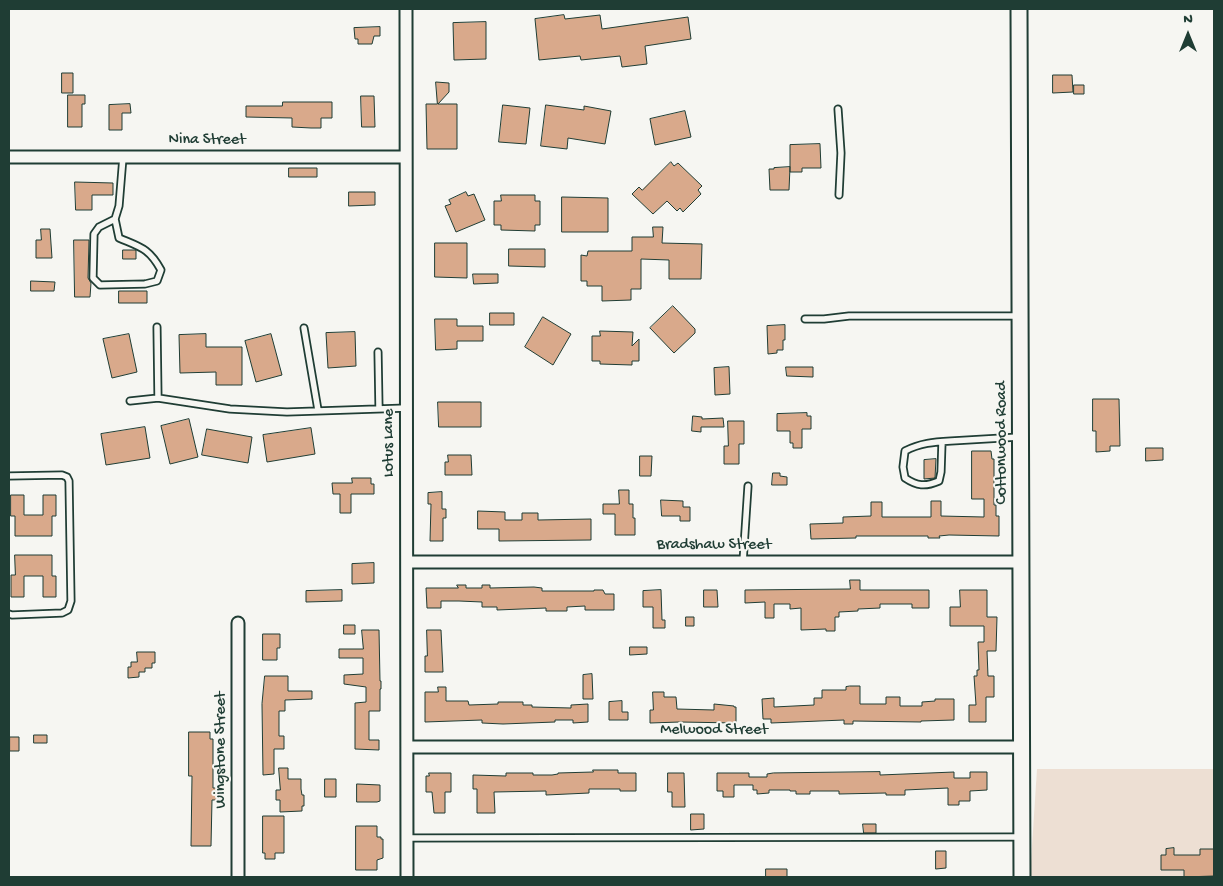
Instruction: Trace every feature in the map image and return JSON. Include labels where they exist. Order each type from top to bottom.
[{"type":"street","name":"Lotus Lane","points":[[406,9],[407,877]]},
{"type":"street","name":"Cottonwood Road","points":[[1019,9],[1022,877]]},
{"type":"street","name":"Nina Street","points":[[9,157],[406,157]]},
{"type":"street","name":"Bradshaw Street","points":[[407,562],[1021,562]]},
{"type":"street","name":"Wingstone Street","points":[[238,623],[238,877]]},
{"type":"street","name":"Melwood Street","points":[[407,747],[1022,747]]},
{"type":"lane","points":[[838,109],[841,153],[840,195]]},
{"type":"lane","points":[[115,219],[99,227],[94,234],[93,278],[100,285],[145,284],[157,281],[161,270],[153,256],[142,247],[119,238],[115,219],[119,206],[123,157]]},
{"type":"lane","points":[[805,319],[849,316],[1020,316]]},
{"type":"lane","points":[[157,327],[158,398]]},
{"type":"lane","points":[[304,328],[318,410]]},
{"type":"lane","points":[[378,352],[379,408]]},
{"type":"lane","points":[[130,401],[158,398],[230,409],[287,412],[406,408]]},
{"type":"lane","points":[[942,442],[942,472],[938,481],[928,486],[914,484],[905,478],[902,467],[905,450],[919,444],[942,442],[1021,436]]},
{"type":"lane","points":[[9,476],[62,475],[70,481],[71,601],[68,610],[62,613],[9,614]]},
{"type":"lane","points":[[742,562],[748,486]]},
{"type":"lane","points":[[407,838],[1022,837]]},
{"type":"shaded area","points":[[1037,769],[1214,769],[1214,877],[1030,877]]},
{"type":"building","points":[[564,15],[565,19],[600,15],[602,29],[688,17],[691,39],[645,46],[647,64],[622,67],[620,56],[581,60],[580,56],[539,60],[535,19]]},
{"type":"building","points":[[486,22],[486,59],[454,60],[453,23]]},
{"type":"building","points":[[380,27],[380,36],[374,36],[372,44],[358,44],[358,39],[355,39],[354,28]]},
{"type":"building","points":[[62,73],[73,73],[73,93],[62,93]]},
{"type":"building","points":[[1053,75],[1072,75],[1073,92],[1053,93]]},
{"type":"building","points":[[436,82],[449,83],[449,92],[438,104],[457,104],[457,149],[427,149],[426,104],[437,104]]},
{"type":"building","points":[[1074,85],[1084,85],[1084,94],[1074,94]]},
{"type":"building","points":[[68,95],[85,95],[85,104],[82,104],[82,127],[68,127]]},
{"type":"building","points":[[361,96],[374,96],[375,127],[362,127]]},
{"type":"building","points":[[283,102],[332,102],[332,118],[321,118],[321,128],[311,128],[292,127],[292,118],[246,117],[246,106],[282,106]]},
{"type":"building","points":[[130,104],[131,113],[122,113],[122,130],[109,130],[109,105]]},
{"type":"building","points":[[503,105],[530,108],[526,144],[499,142]]},
{"type":"building","points":[[546,105],[584,110],[584,106],[611,111],[605,144],[568,138],[567,149],[541,146]]},
{"type":"building","points":[[685,111],[691,137],[655,145],[650,119]]},
{"type":"building","points":[[820,144],[821,168],[802,168],[802,172],[790,172],[790,145]]},
{"type":"building","points":[[671,162],[674,166],[678,163],[702,186],[698,190],[701,194],[683,212],[680,208],[677,211],[667,201],[653,214],[632,194],[639,187],[642,190]]},
{"type":"building","points":[[790,167],[789,190],[770,190],[769,169]]},
{"type":"building","points":[[289,168],[317,168],[317,177],[289,177]]},
{"type":"building","points":[[75,182],[113,183],[113,195],[92,195],[92,210],[76,210]]},
{"type":"building","points":[[349,192],[375,192],[375,205],[349,206]]},
{"type":"building","points":[[466,192],[468,196],[474,194],[485,220],[456,232],[445,206],[451,204],[449,200]]},
{"type":"building","points":[[501,195],[535,195],[535,201],[540,201],[540,225],[535,225],[535,231],[501,230],[501,225],[494,225],[494,201],[501,201]]},
{"type":"building","points":[[562,197],[608,198],[608,232],[562,232]]},
{"type":"building","points":[[653,227],[663,227],[662,243],[702,244],[701,279],[669,279],[669,260],[641,259],[641,289],[631,289],[631,300],[602,301],[602,286],[587,286],[587,281],[581,281],[581,255],[587,256],[588,251],[632,251],[632,237],[653,237]]},
{"type":"building","points":[[41,229],[50,229],[52,258],[36,258],[36,240],[41,240]]},
{"type":"building","points":[[74,240],[89,240],[88,278],[91,283],[90,297],[75,297]]},
{"type":"building","points":[[435,243],[467,243],[467,278],[435,277]]},
{"type":"building","points":[[509,249],[545,249],[545,267],[509,266]]},
{"type":"building","points":[[123,250],[136,250],[136,259],[123,259]]},
{"type":"building","points":[[473,274],[498,274],[498,283],[474,284]]},
{"type":"building","points":[[31,281],[55,282],[54,291],[31,291]]},
{"type":"building","points":[[119,291],[147,291],[147,303],[119,303]]},
{"type":"building","points":[[673,306],[695,329],[695,333],[674,353],[650,328]]},
{"type":"building","points":[[490,313],[514,313],[514,325],[490,325]]},
{"type":"building","points":[[543,317],[571,334],[553,365],[525,347]]},
{"type":"building","points":[[435,319],[457,319],[457,326],[483,326],[483,341],[457,341],[457,349],[436,350]]},
{"type":"building","points":[[785,325],[783,350],[777,350],[777,353],[768,354],[767,326]]},
{"type":"building","points":[[600,331],[633,332],[632,346],[639,339],[639,361],[632,361],[632,365],[600,364],[600,361],[592,361],[592,336],[600,336]]},
{"type":"building","points":[[355,332],[356,366],[328,368],[326,333]]},
{"type":"building","points":[[129,334],[137,372],[112,378],[103,339]]},
{"type":"building","points":[[206,334],[206,347],[242,347],[242,385],[216,385],[216,372],[180,373],[179,335]]},
{"type":"building","points":[[271,334],[282,375],[256,382],[245,341]]},
{"type":"building","points":[[729,367],[730,394],[715,395],[714,368]]},
{"type":"building","points":[[786,367],[813,367],[813,377],[787,376]]},
{"type":"building","points":[[1093,399],[1119,399],[1120,446],[1110,446],[1110,451],[1096,452],[1096,431],[1093,431]]},
{"type":"building","points":[[438,402],[481,402],[481,427],[439,427]]},
{"type":"building","points":[[807,413],[807,416],[811,416],[811,429],[802,429],[802,448],[793,448],[793,443],[790,443],[790,431],[777,431],[777,414]]},
{"type":"building","points":[[693,416],[702,417],[702,419],[723,418],[724,427],[701,427],[701,432],[692,431]]},
{"type":"building","points":[[189,419],[198,457],[170,464],[161,426]]},
{"type":"building","points":[[728,421],[744,421],[744,444],[739,444],[739,464],[724,464],[724,446],[728,446]]},
{"type":"building","points":[[145,427],[150,458],[106,465],[101,434]]},
{"type":"building","points":[[311,428],[315,454],[267,462],[263,435]]},
{"type":"building","points":[[207,429],[252,437],[248,463],[202,455]]},
{"type":"building","points":[[1146,448],[1163,448],[1163,460],[1146,461]]},
{"type":"building","points":[[972,451],[991,451],[992,459],[994,459],[994,505],[996,505],[996,516],[999,516],[999,536],[949,535],[939,536],[940,538],[928,538],[928,536],[856,536],[856,538],[811,539],[810,524],[843,523],[843,517],[871,516],[871,502],[882,502],[882,517],[931,517],[931,501],[941,501],[941,516],[984,517],[984,499],[972,499]]},
{"type":"building","points":[[448,455],[471,455],[472,475],[445,475],[445,462],[448,462]]},
{"type":"building","points":[[640,456],[652,456],[651,476],[640,476]]},
{"type":"building","points":[[936,459],[935,478],[924,479],[924,460]]},
{"type":"building","points":[[773,473],[780,473],[780,476],[787,477],[787,485],[772,485]]},
{"type":"building","points":[[352,478],[371,478],[371,484],[374,484],[374,494],[351,494],[351,513],[340,513],[340,494],[333,494],[332,483],[352,483]]},
{"type":"building","points":[[619,490],[629,490],[629,504],[633,504],[633,518],[635,518],[635,535],[615,535],[615,514],[603,514],[603,504],[619,504]]},
{"type":"building","points":[[442,492],[442,509],[446,509],[446,518],[443,518],[443,541],[430,541],[431,504],[428,504],[428,493]]},
{"type":"building","points":[[11,495],[24,495],[24,515],[43,515],[43,495],[56,495],[56,516],[52,516],[52,536],[15,536],[15,516],[11,516]]},
{"type":"building","points":[[661,500],[683,501],[683,507],[690,507],[690,521],[680,521],[680,516],[662,516]]},
{"type":"building","points":[[478,511],[505,512],[505,520],[522,520],[522,513],[538,513],[538,520],[591,519],[591,540],[499,541],[499,529],[478,529]]},
{"type":"building","points":[[15,555],[52,555],[52,576],[56,576],[56,597],[43,597],[43,576],[24,576],[24,597],[11,597],[11,575],[15,575]]},
{"type":"building","points":[[374,563],[374,583],[352,584],[352,564]]},
{"type":"building","points":[[850,580],[860,580],[860,590],[929,590],[929,608],[912,608],[912,604],[880,604],[880,608],[839,612],[839,617],[835,617],[835,631],[826,631],[826,629],[801,630],[801,608],[790,609],[790,604],[774,604],[774,618],[765,618],[765,602],[745,603],[745,590],[850,589]]},
{"type":"building","points":[[457,585],[466,585],[466,588],[482,588],[482,585],[490,585],[490,588],[534,587],[542,588],[542,591],[603,590],[605,594],[614,594],[614,610],[585,610],[585,606],[567,607],[567,611],[546,611],[546,608],[497,610],[497,607],[482,607],[482,602],[459,601],[441,601],[441,608],[427,608],[426,588],[458,588]]},
{"type":"building","points":[[342,590],[342,601],[306,602],[306,591]]},
{"type":"building","points":[[661,590],[662,620],[665,620],[665,628],[653,628],[653,607],[643,607],[643,591]]},
{"type":"building","points":[[704,590],[717,590],[718,607],[704,607]]},
{"type":"building","points":[[960,590],[987,590],[987,617],[997,617],[996,651],[987,651],[988,676],[994,676],[994,697],[986,697],[986,722],[969,722],[969,705],[976,705],[974,676],[977,676],[977,670],[979,670],[978,642],[984,642],[984,626],[950,626],[950,607],[960,607]]},
{"type":"building","points":[[686,617],[694,617],[694,626],[686,626]]},
{"type":"building","points":[[344,625],[355,625],[355,634],[344,634]]},
{"type":"building","points":[[362,630],[379,630],[380,711],[369,711],[369,740],[379,740],[379,750],[355,749],[355,703],[366,702],[366,687],[344,684],[344,675],[363,674],[363,658],[339,658],[339,649],[363,649]]},
{"type":"building","points":[[427,630],[441,630],[443,672],[425,672]]},
{"type":"building","points":[[263,634],[280,634],[280,648],[277,648],[277,660],[263,660]]},
{"type":"building","points":[[630,647],[647,647],[647,654],[630,655]]},
{"type":"building","points":[[137,652],[155,652],[155,663],[152,663],[152,668],[145,668],[145,672],[139,672],[139,677],[128,678],[128,667],[131,667],[131,662],[137,662]]},
{"type":"building","points":[[592,674],[593,699],[583,699],[583,675]]},
{"type":"building","points":[[265,676],[288,676],[288,691],[312,691],[312,699],[285,700],[285,711],[279,711],[279,736],[284,736],[284,749],[274,749],[274,774],[263,775],[262,704]]},
{"type":"building","points":[[860,686],[860,704],[886,704],[886,697],[900,697],[900,706],[922,706],[922,702],[935,701],[935,699],[954,699],[954,720],[921,722],[853,721],[853,724],[844,724],[844,720],[771,723],[771,719],[763,719],[762,699],[774,698],[774,707],[814,705],[814,698],[822,698],[822,690],[846,690],[846,687]]},
{"type":"building","points":[[438,687],[446,687],[446,701],[468,701],[469,705],[523,702],[523,705],[532,705],[532,707],[571,708],[571,705],[588,704],[588,722],[573,723],[573,720],[555,720],[555,722],[503,724],[482,723],[482,720],[425,722],[425,692],[438,692]]},
{"type":"building","points":[[653,692],[664,692],[664,697],[676,697],[677,709],[714,710],[714,704],[734,706],[736,707],[736,723],[650,723],[650,710],[653,710]]},
{"type":"building","points":[[622,701],[622,712],[628,712],[628,720],[609,720],[609,702]]},
{"type":"building","points":[[189,732],[210,732],[210,739],[213,739],[213,788],[216,788],[216,791],[218,791],[218,800],[212,800],[211,846],[191,846],[192,776],[189,776]]},
{"type":"building","points":[[34,735],[47,735],[47,743],[34,743]]},
{"type":"building","points":[[10,737],[19,737],[19,751],[10,751]]},
{"type":"building","points":[[279,768],[288,768],[288,779],[301,779],[302,795],[304,795],[302,811],[280,812],[280,800],[276,800],[276,790],[280,790]]},
{"type":"building","points":[[593,770],[618,770],[618,773],[636,773],[636,791],[589,789],[589,793],[546,795],[546,791],[494,792],[495,813],[477,813],[477,789],[473,789],[473,775],[506,776],[506,773],[533,773],[533,775],[552,775],[558,773],[593,772]]},
{"type":"building","points":[[880,772],[880,775],[954,772],[954,778],[970,778],[970,772],[987,772],[987,790],[970,791],[970,801],[959,801],[959,805],[948,805],[948,788],[905,790],[905,795],[886,795],[886,793],[839,794],[839,791],[810,791],[810,794],[796,794],[796,791],[790,790],[769,790],[769,793],[757,794],[757,790],[753,790],[753,785],[734,785],[734,797],[723,797],[723,791],[717,791],[717,773],[749,773],[749,777],[767,777],[767,774],[773,773]]},
{"type":"building","points":[[429,773],[451,773],[451,792],[445,792],[445,813],[434,813],[432,792],[426,792],[426,776],[429,776]]},
{"type":"building","points":[[668,773],[684,773],[685,807],[672,807],[672,792],[668,792]]},
{"type":"building","points":[[325,779],[336,779],[336,797],[325,797]]},
{"type":"building","points":[[357,784],[380,785],[380,801],[357,802]]},
{"type":"building","points":[[691,814],[704,814],[704,829],[691,830]]},
{"type":"building","points":[[263,816],[284,816],[284,853],[275,853],[275,859],[265,859],[265,853],[263,853]]},
{"type":"building","points":[[863,824],[876,824],[876,833],[864,833]]},
{"type":"building","points":[[356,826],[377,826],[377,837],[383,839],[383,858],[377,860],[377,870],[356,870]]},
{"type":"building","points":[[1174,848],[1174,855],[1200,855],[1200,849],[1214,849],[1214,876],[1184,877],[1184,870],[1161,870],[1161,855],[1166,855],[1166,849]]},
{"type":"building","points":[[936,851],[946,851],[946,868],[936,869]]},
{"type":"building","points":[[766,869],[787,869],[787,877],[766,877]]}]
